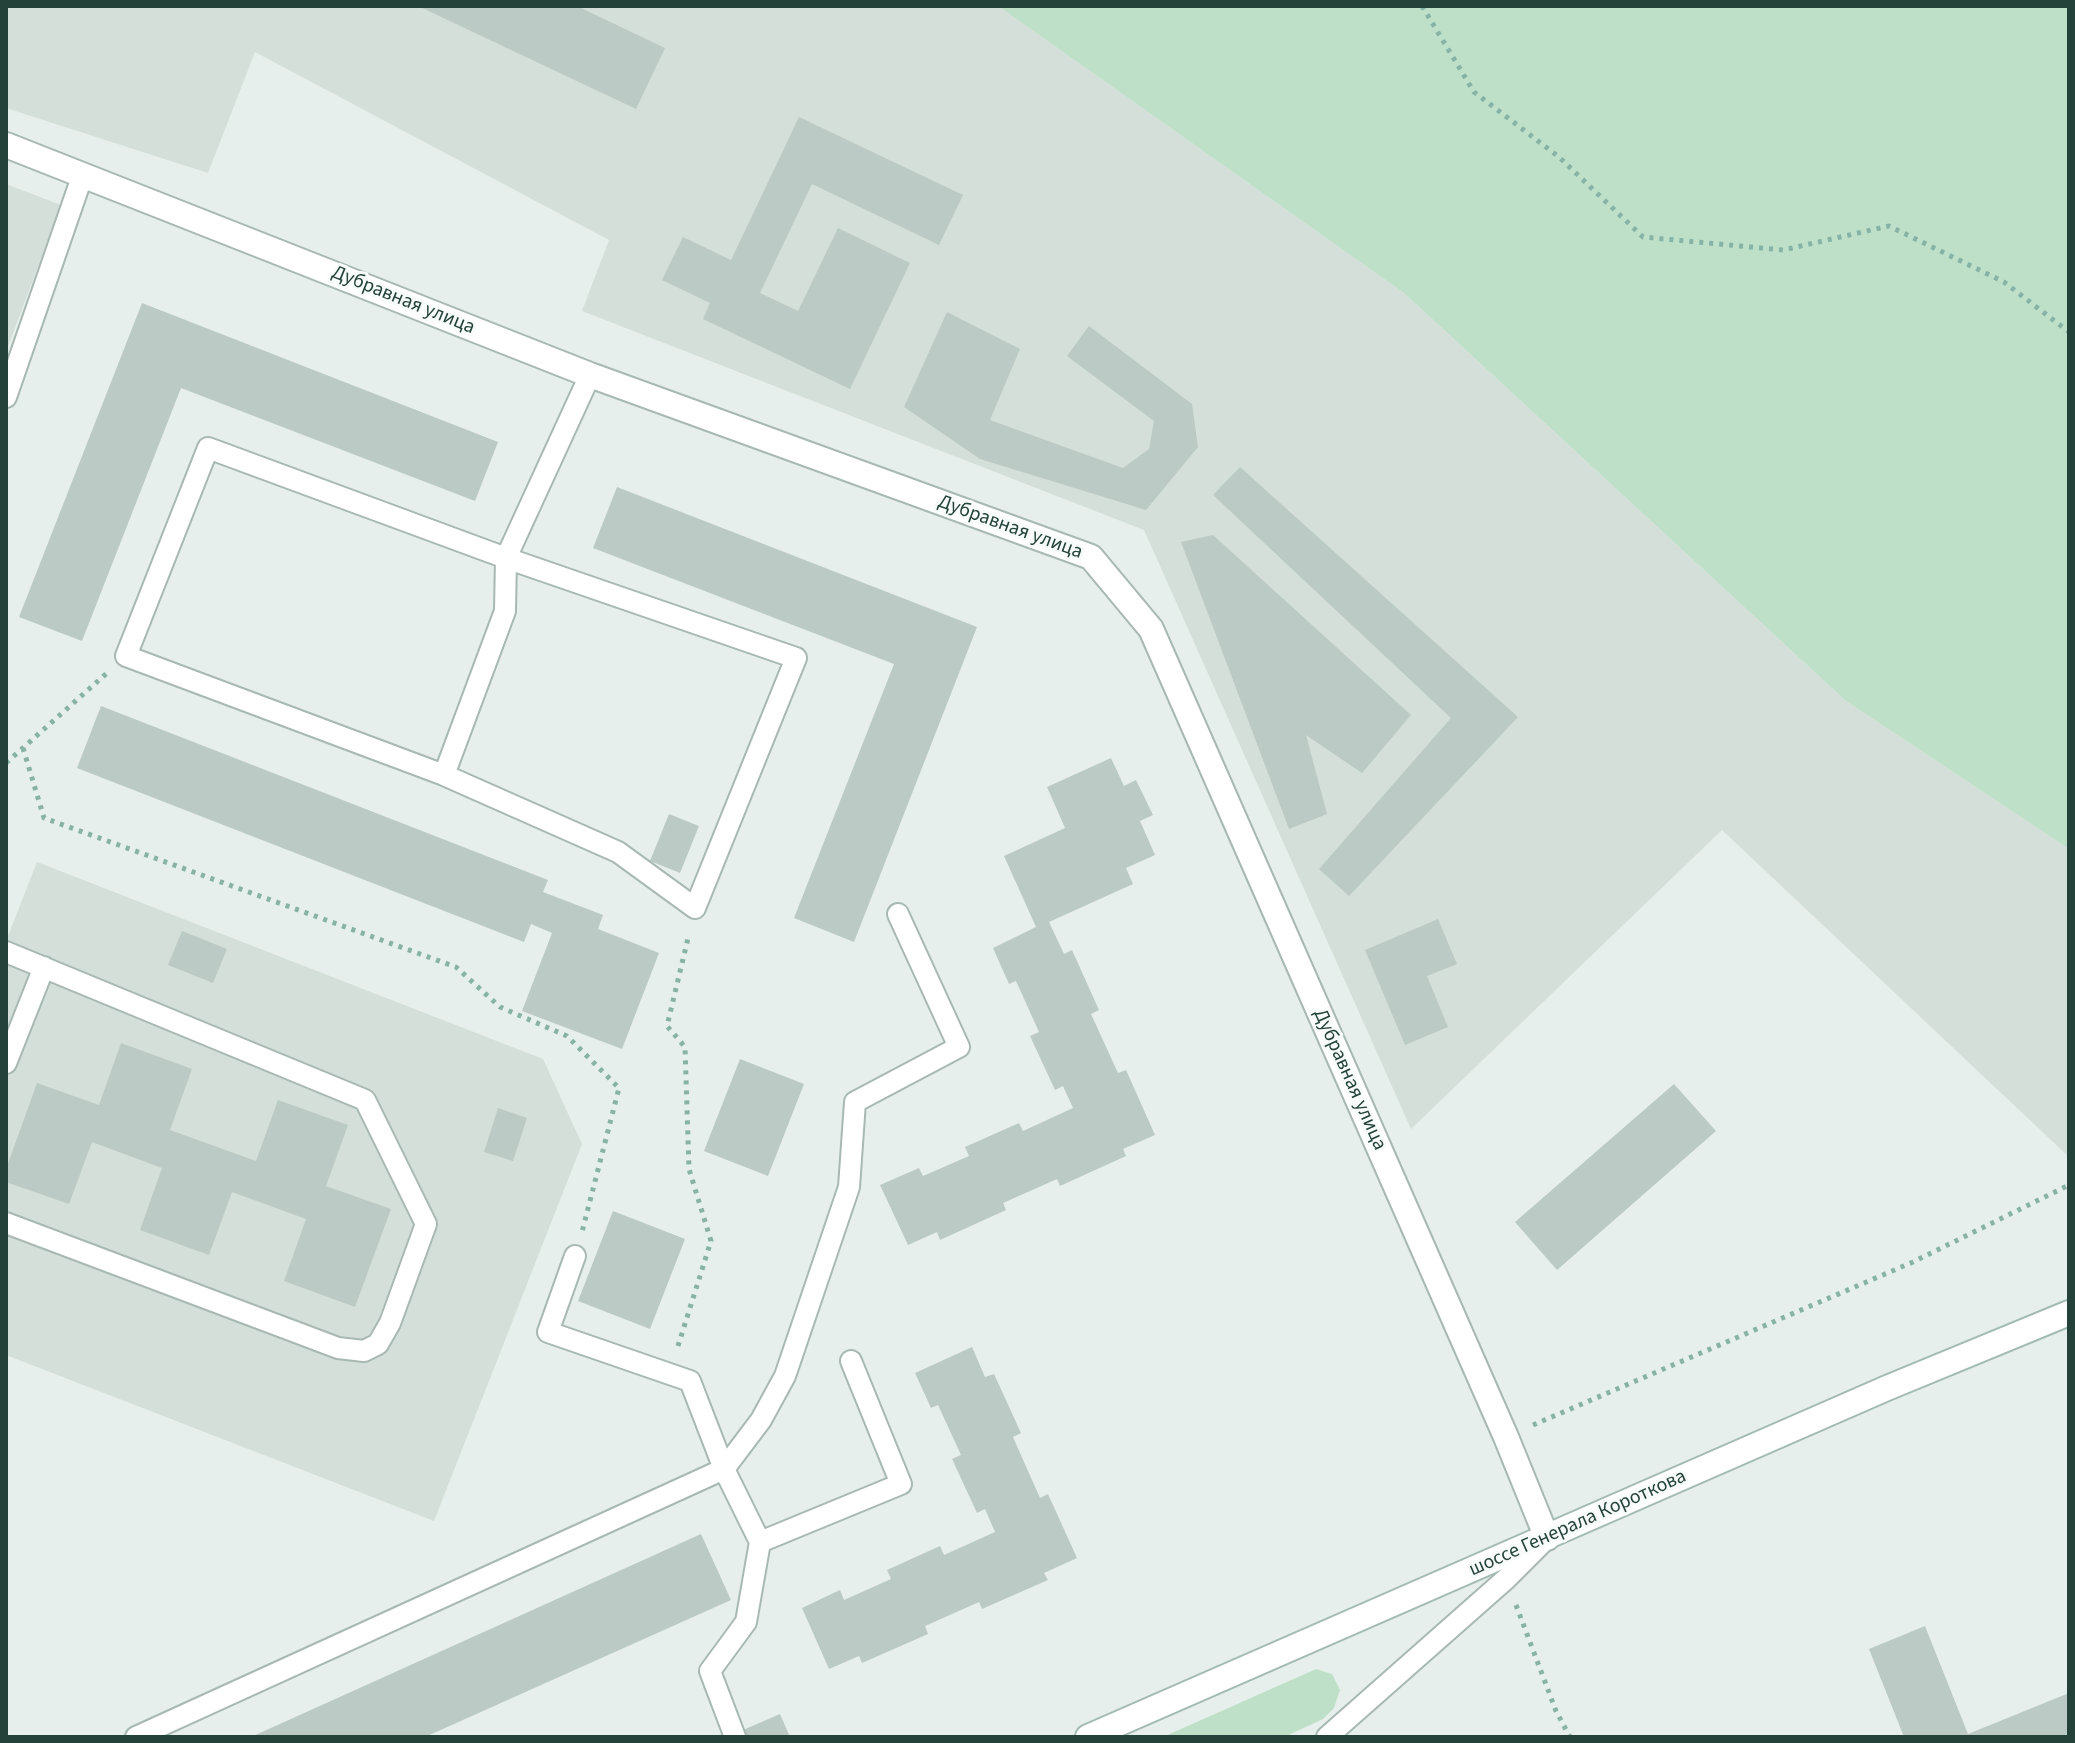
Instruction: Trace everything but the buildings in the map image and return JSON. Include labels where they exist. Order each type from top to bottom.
[{"type":"street","name":"Дубравная улица","points":[[6,145],[590,375],[1091,557],[1151,629],[1506,1437],[1547,1538]]},
{"type":"street","name":"шоссе Генерала Короткова","points":[[1088,1737],[1887,1388],[2069,1313]]},
{"type":"lane","points":[[6,397],[83,174]]},
{"type":"lane","points":[[444,775],[505,611],[506,558],[590,375]]},
{"type":"lane","points":[[208,448],[506,558],[796,658],[695,908],[618,852],[444,775],[126,656],[208,448]]},
{"type":"lane","points":[[136,1737],[724,1469],[761,1420],[785,1376],[849,1187],[855,1102],[959,1047],[898,914]]},
{"type":"lane","points":[[6,952],[365,1100],[426,1224],[390,1323],[378,1344],[364,1351],[338,1348],[6,1223]]},
{"type":"lane","points":[[6,1063],[44,967]]},
{"type":"lane","points":[[575,1256],[548,1332],[690,1381],[724,1469],[760,1542],[746,1622],[710,1671],[735,1737]]},
{"type":"lane","points":[[760,1542],[901,1484],[851,1361]]},
{"type":"lane","points":[[1327,1737],[1506,1579],[1547,1538]]},
{"type":"path","points":[[1422,6],[1474,92],[1559,157],[1643,237],[1783,250],[1889,226],[2004,282],[2069,332]]},
{"type":"path","points":[[6,763],[126,656]]},
{"type":"path","points":[[23,748],[44,818],[456,967],[500,1007],[567,1036],[619,1088],[575,1256]]},
{"type":"path","points":[[669,1374],[711,1241],[689,1169],[685,1047],[667,1026],[695,908]]},
{"type":"path","points":[[1506,1437],[1913,1262],[2069,1185]]},
{"type":"path","points":[[1506,1579],[1556,1711],[1570,1737]]},
{"type":"shaded area","points":[[6,6],[998,6],[1404,293],[1846,701],[2069,849],[2069,1157],[1722,830],[1411,1129],[1144,530],[582,311],[609,240],[255,52],[208,173],[6,108]]},
{"type":"shaded area","points":[[6,184],[61,205],[6,352]]},
{"type":"shaded area","points":[[37,862],[543,1059],[582,1144],[434,1521],[6,1355],[6,941]]},
{"type":"green space","points":[[998,6],[2069,6],[2069,849],[1846,701],[1404,293]]},
{"type":"green space","points":[[1316,1669],[1332,1674],[1340,1690],[1334,1708],[1323,1719],[1284,1737],[1163,1737]]}]
